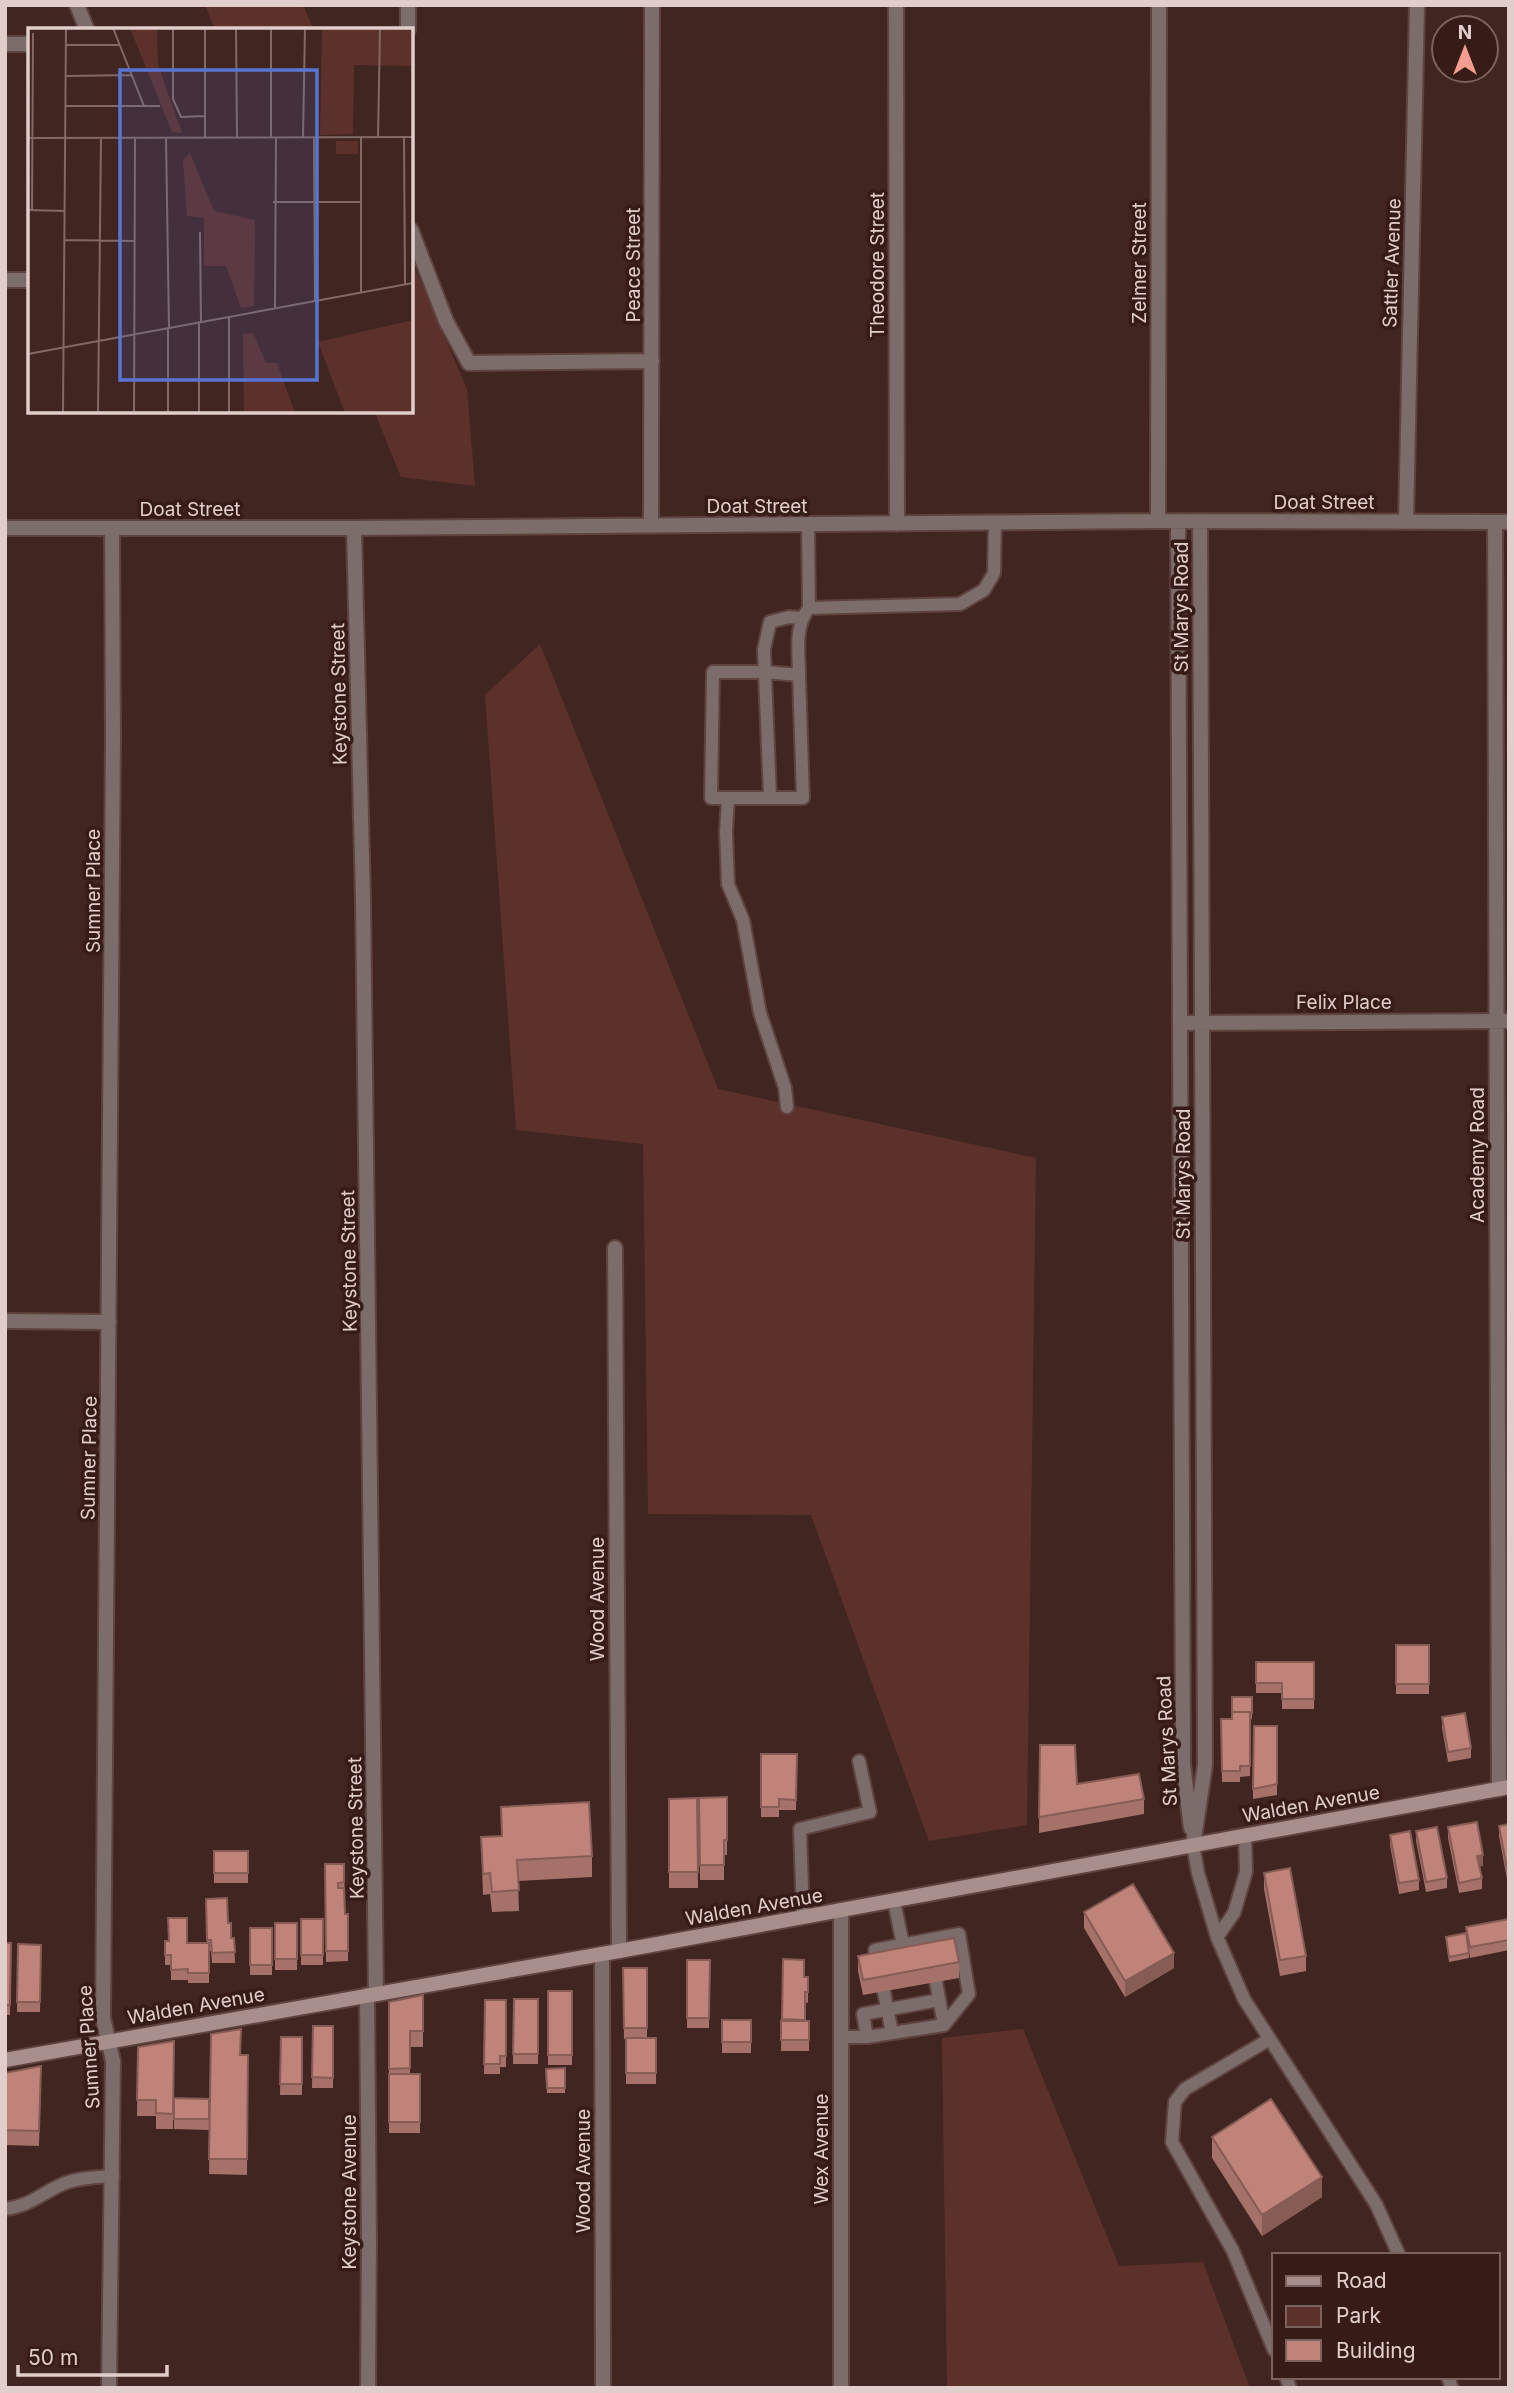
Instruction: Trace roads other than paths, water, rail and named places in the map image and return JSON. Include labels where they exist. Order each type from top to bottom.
[{"type":"main road","name":"Walden Avenue","points":[[5,2060],[619,1951],[1504,1788]]},
{"type":"street","points":[[77,5],[86,28]]},
{"type":"street","points":[[408,5],[408,28]]},
{"type":"street","name":"Peace Street","points":[[651,525],[652,5]]},
{"type":"street","name":"Theodore Street","points":[[896,5],[897,524]]},
{"type":"street","name":"Zelmer Street","points":[[1158,5],[1158,521]]},
{"type":"street","name":"Sattler Avenue","points":[[1406,522],[1417,5]]},
{"type":"street","points":[[5,44],[28,44]]},
{"type":"street","points":[[413,235],[446,321],[468,363],[652,360]]},
{"type":"street","points":[[5,280],[28,280]]},
{"type":"street","name":"Doat Street","points":[[5,528],[354,528],[1158,521],[1502,522]]},
{"type":"street","name":"St Marys Road","points":[[1178,521],[1183,1764],[1194,1845]]},
{"type":"street","name":"St Marys Road","points":[[1194,1845],[1205,1765],[1200,521]]},
{"type":"street","name":"Academy Road","points":[[1502,522],[1503,1492],[1498,1746],[1504,1788]]},
{"type":"street","name":"Sumner Place","points":[[109,2388],[113,2062],[103,2018],[112,528]]},
{"type":"street","name":"Keystone Street","points":[[354,528],[363,899],[372,1995]]},
{"type":"street","points":[[1179,817],[1201,817]]},
{"type":"street","name":"Felix Place","points":[[1180,1023],[1502,1021]]},
{"type":"street","name":"Wood Avenue","points":[[615,1248],[619,1951]]},
{"type":"street","points":[[1181,1253],[1203,1253]]},
{"type":"street","points":[[5,1321],[109,1322]]},
{"type":"street","points":[[1182,1554],[1204,1554]]},
{"type":"street","name":"Wex Avenue","points":[[841,1910],[841,2388]]},
{"type":"street","name":"Wood Avenue","points":[[602,1954],[603,2388]]},
{"type":"street","name":"Keystone Avenue","points":[[368,2388],[372,1995]]},
{"type":"lane","points":[[770,797],[764,649],[770,622],[805,613],[960,604],[984,590],[994,572],[995,522]]},
{"type":"lane","points":[[799,675],[713,672],[711,798],[803,798],[798,628],[805,613],[808,525]]},
{"type":"lane","points":[[728,798],[728,884],[743,920],[760,1013],[785,1088],[786,1107]]},
{"type":"lane","points":[[803,1917],[800,1829],[870,1812],[859,1761]]},
{"type":"lane","points":[[1217,1937],[1234,1913],[1246,1871],[1245,1836]]},
{"type":"lane","points":[[1194,1845],[1198,1873],[1217,1937],[1244,1999],[1376,2204],[1398,2253]]},
{"type":"lane","points":[[894,1900],[903,1945]]},
{"type":"lane","points":[[840,2037],[866,2037],[944,2025],[969,1994],[959,1934],[929,1945],[903,1945],[876,1950],[879,1968]]},
{"type":"lane","points":[[936,1982],[944,2025]]},
{"type":"lane","points":[[884,1992],[892,2033]]},
{"type":"lane","points":[[866,2037],[863,2014],[939,2000]]},
{"type":"lane","points":[[912,2006],[916,2029]]},
{"type":"lane","points":[[1270,2039],[1185,2089],[1175,2102],[1172,2141],[1233,2251],[1272,2345]]},
{"type":"lane","points":[[5,2209],[36,2201],[68,2182],[89,2177],[113,2176]]}]
